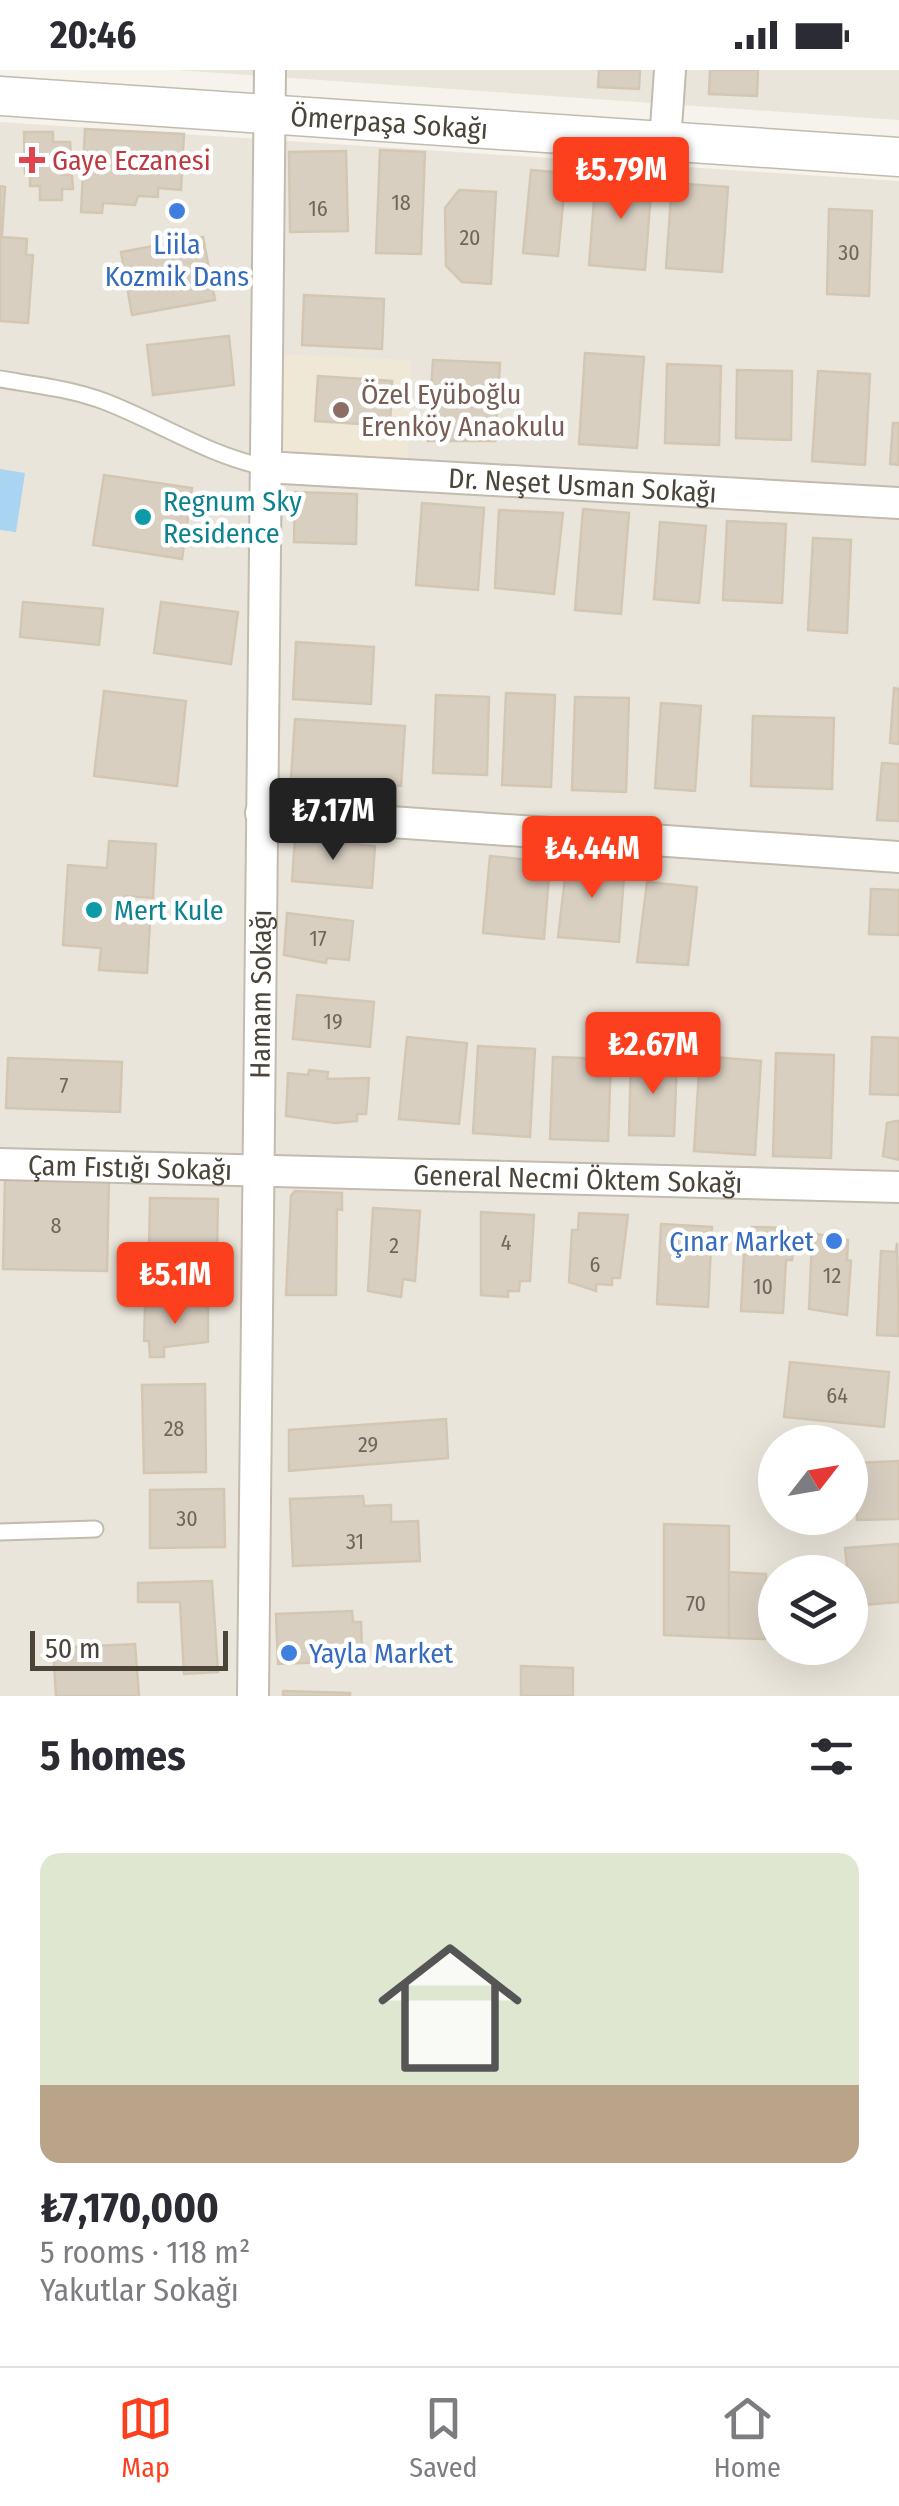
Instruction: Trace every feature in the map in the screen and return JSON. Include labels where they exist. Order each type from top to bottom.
[{"type":"street","name":"Hamam Sokağı","points":[[252,1696],[270,70]]},
{"type":"street","points":[[664,142],[670,70]]},
{"type":"street","name":"Ömerpaşa Sokağı","points":[[0,96],[899,157]]},
{"type":"street","name":"Dr. Neşet Usman Sokağı","points":[[265,466],[899,503]]},
{"type":"street","points":[[261,813],[899,857]]},
{"type":"street","name":"Çam Fıstığı Sokağı","points":[[0,1164],[258,1171]]},
{"type":"street","name":"General Necmi Öktem Sokağı","points":[[258,1171],[899,1187]]},
{"type":"lane","points":[[0,379],[68,390],[109,403],[236,461],[265,466]]},
{"type":"lane","points":[[0,1532],[95,1529]]},
{"type":"shaded area","points":[[176,70],[899,70],[899,120]]},
{"type":"shaded area","points":[[0,122],[899,181],[899,1696],[0,1696]]},
{"type":"shaded area","name":"Özel Eyüboğlu Erenköy Anaokulu","points":[[275,354],[411,360],[407,465],[271,459]]},
{"type":"water","points":[[0,469],[25,473],[16,532],[0,530]]},
{"type":"building","points":[[599,70],[640,70],[639,89],[598,87]]},
{"type":"building","points":[[710,70],[758,70],[757,96],[709,94]]},
{"type":"building","points":[[85,129],[184,134],[181,190],[158,188],[158,197],[138,196],[135,205],[103,203],[102,213],[81,212]]},
{"type":"building","points":[[24,132],[53,132],[53,142],[70,142],[71,158],[60,158],[61,175],[72,175],[73,189],[62,189],[62,200],[40,200],[40,186],[30,186],[30,172],[25,173]]},
{"type":"building","points":[[380,150],[425,152],[421,254],[376,253]]},
{"type":"building","points":[[346,151],[348,231],[290,232],[289,152]]},
{"type":"building","points":[[531,170],[566,173],[558,256],[523,253]]},
{"type":"building","points":[[596,175],[652,179],[645,270],[589,265]]},
{"type":"building","points":[[672,183],[728,187],[722,272],[666,268]]},
{"type":"building","points":[[0,186],[5,187],[2,237],[27,239],[26,255],[33,255],[28,323],[0,321]]},
{"type":"building","points":[[459,190],[496,192],[491,284],[462,282],[446,266],[445,208]]},
{"type":"building","points":[[829,209],[872,211],[869,296],[827,294]]},
{"type":"building","points":[[203,237],[215,300],[132,315],[121,252]]},
{"type":"building","points":[[304,295],[384,299],[382,349],[302,345]]},
{"type":"building","points":[[229,336],[234,385],[153,395],[147,345]]},
{"type":"building","points":[[585,353],[644,357],[637,448],[579,444]]},
{"type":"building","points":[[433,360],[500,363],[495,441],[428,441]]},
{"type":"building","points":[[667,364],[721,366],[719,445],[665,443]]},
{"type":"building","points":[[737,370],[792,371],[791,440],[736,438]]},
{"type":"building","points":[[818,371],[870,374],[865,465],[812,461]]},
{"type":"building","points":[[318,376],[392,381],[390,426],[315,421]]},
{"type":"building","points":[[893,423],[899,423],[899,465],[890,464]]},
{"type":"building","name":"Regnum Sky Residence","points":[[104,475],[192,488],[182,559],[93,545]]},
{"type":"building","points":[[295,492],[357,494],[356,544],[294,542]]},
{"type":"building","points":[[422,503],[484,508],[478,590],[416,585]]},
{"type":"building","points":[[583,509],[629,513],[621,614],[575,610]]},
{"type":"building","points":[[499,510],[563,513],[554,594],[495,588]]},
{"type":"building","points":[[727,521],[786,524],[782,603],[723,600]]},
{"type":"building","points":[[660,522],[706,526],[699,603],[654,599]]},
{"type":"building","points":[[813,538],[851,540],[847,633],[808,630]]},
{"type":"building","points":[[23,602],[103,609],[99,645],[20,637]]},
{"type":"building","points":[[161,602],[238,612],[231,664],[154,653]]},
{"type":"building","points":[[296,642],[374,647],[371,704],[293,699]]},
{"type":"building","points":[[894,688],[899,689],[899,744],[890,743]]},
{"type":"building","points":[[104,691],[186,701],[177,786],[94,776]]},
{"type":"building","points":[[506,693],[555,695],[551,787],[502,785]]},
{"type":"building","points":[[436,695],[489,697],[487,775],[433,773]]},
{"type":"building","points":[[575,697],[629,698],[626,792],[572,790]]},
{"type":"building","points":[[661,703],[701,706],[695,791],[655,788]]},
{"type":"building","points":[[753,716],[834,718],[832,789],[751,786]]},
{"type":"building","points":[[295,719],[405,726],[401,786],[291,779]]},
{"type":"building","points":[[882,763],[899,764],[899,821],[877,820]]},
{"type":"building","points":[[295,838],[375,846],[372,888],[292,881]]},
{"type":"building","name":"Mert Kule","points":[[109,841],[156,844],[153,898],[125,896],[123,922],[150,923],[147,973],[99,970],[101,948],[63,945],[68,865],[107,868]]},
{"type":"building","points":[[490,856],[550,862],[544,939],[483,933]]},
{"type":"building","points":[[567,861],[625,863],[619,942],[558,937]]},
{"type":"building","points":[[647,882],[697,887],[688,965],[637,962]]},
{"type":"building","points":[[871,889],[899,890],[899,935],[869,934]]},
{"type":"building","points":[[287,913],[353,921],[349,960],[327,958],[326,963],[284,955]]},
{"type":"building","points":[[297,995],[374,1002],[370,1047],[293,1039]]},
{"type":"building","points":[[407,1037],[467,1043],[459,1124],[399,1119]]},
{"type":"building","points":[[872,1037],[899,1038],[899,1095],[870,1094]]},
{"type":"building","points":[[478,1046],[535,1049],[530,1137],[473,1133]]},
{"type":"building","points":[[776,1053],[834,1055],[831,1158],[773,1156]]},
{"type":"building","points":[[700,1056],[761,1061],[755,1155],[694,1151]]},
{"type":"building","points":[[553,1057],[611,1059],[608,1141],[550,1139]]},
{"type":"building","points":[[8,1058],[122,1062],[120,1112],[6,1108]]},
{"type":"building","points":[[631,1058],[677,1060],[674,1136],[629,1135]]},
{"type":"building","points":[[309,1070],[328,1072],[327,1079],[369,1078],[366,1114],[357,1114],[357,1121],[335,1123],[286,1116],[288,1073],[308,1075]]},
{"type":"building","points":[[899,1121],[899,1160],[883,1156],[887,1123]]},
{"type":"building","points":[[5,1178],[109,1180],[107,1271],[3,1269]]},
{"type":"building","points":[[295,1191],[342,1193],[342,1210],[337,1209],[336,1295],[286,1295],[291,1196]]},
{"type":"building","points":[[150,1198],[218,1199],[217,1252],[149,1251]]},
{"type":"building","points":[[373,1208],[420,1211],[415,1281],[403,1279],[401,1297],[368,1291]]},
{"type":"building","points":[[481,1212],[534,1215],[530,1281],[520,1281],[519,1291],[508,1291],[508,1297],[481,1295]]},
{"type":"building","points":[[579,1213],[628,1215],[620,1278],[612,1278],[612,1285],[596,1284],[596,1291],[569,1282],[572,1230],[578,1230]]},
{"type":"building","points":[[661,1224],[712,1227],[708,1307],[657,1304]]},
{"type":"building","points":[[752,1227],[787,1228],[787,1235],[794,1236],[792,1260],[786,1260],[783,1313],[741,1311],[745,1236],[752,1236]]},
{"type":"building","points":[[817,1234],[848,1240],[847,1260],[851,1261],[847,1315],[809,1309],[812,1240],[817,1240]]},
{"type":"building","points":[[897,1243],[899,1336],[877,1335],[881,1251],[896,1252]]},
{"type":"building","points":[[145,1307],[208,1307],[208,1342],[164,1347],[164,1357],[150,1357],[149,1341],[144,1341]]},
{"type":"building","points":[[790,1362],[889,1372],[884,1427],[784,1417]]},
{"type":"building","points":[[205,1384],[206,1472],[144,1473],[142,1385]]},
{"type":"building","points":[[446,1419],[448,1458],[289,1471],[289,1430]]},
{"type":"building","points":[[899,1461],[899,1519],[868,1520],[868,1462]]},
{"type":"building","points":[[224,1489],[225,1547],[150,1548],[150,1490]]},
{"type":"building","points":[[363,1496],[364,1506],[391,1505],[391,1522],[418,1521],[420,1561],[293,1566],[290,1499]]},
{"type":"building","points":[[664,1524],[729,1526],[729,1638],[664,1635]]},
{"type":"building","points":[[899,1544],[899,1602],[868,1605],[868,1555],[846,1555],[845,1548]]},
{"type":"building","points":[[729,1572],[758,1574],[758,1639],[729,1638]]},
{"type":"building","points":[[212,1581],[218,1672],[184,1674],[180,1602],[138,1602],[138,1583]]},
{"type":"building","points":[[352,1611],[353,1622],[361,1622],[362,1649],[356,1649],[357,1661],[278,1664],[276,1614]]},
{"type":"building","points":[[135,1644],[139,1696],[56,1696],[53,1648]]},
{"type":"building","points":[[521,1666],[573,1668],[573,1696],[521,1696]]},
{"type":"building","points":[[283,1691],[350,1693],[350,1696],[283,1696]]},
{"type":"place","name":"Gaye Eczanesi","points":[[32,160]]},
{"type":"place","name":"Liila Kozmik Dans","points":[[177,211]]},
{"type":"place","name":"Özel Eyüboğlu Erenköy Anaokulu","points":[[341,410]]},
{"type":"place","name":"Regnum Sky Residence","points":[[143,517]]},
{"type":"place","name":"Mert Kule","points":[[94,910]]},
{"type":"place","name":"Çınar Market","points":[[834,1241]]},
{"type":"place","name":"Yayla Market","points":[[289,1653]]}]
